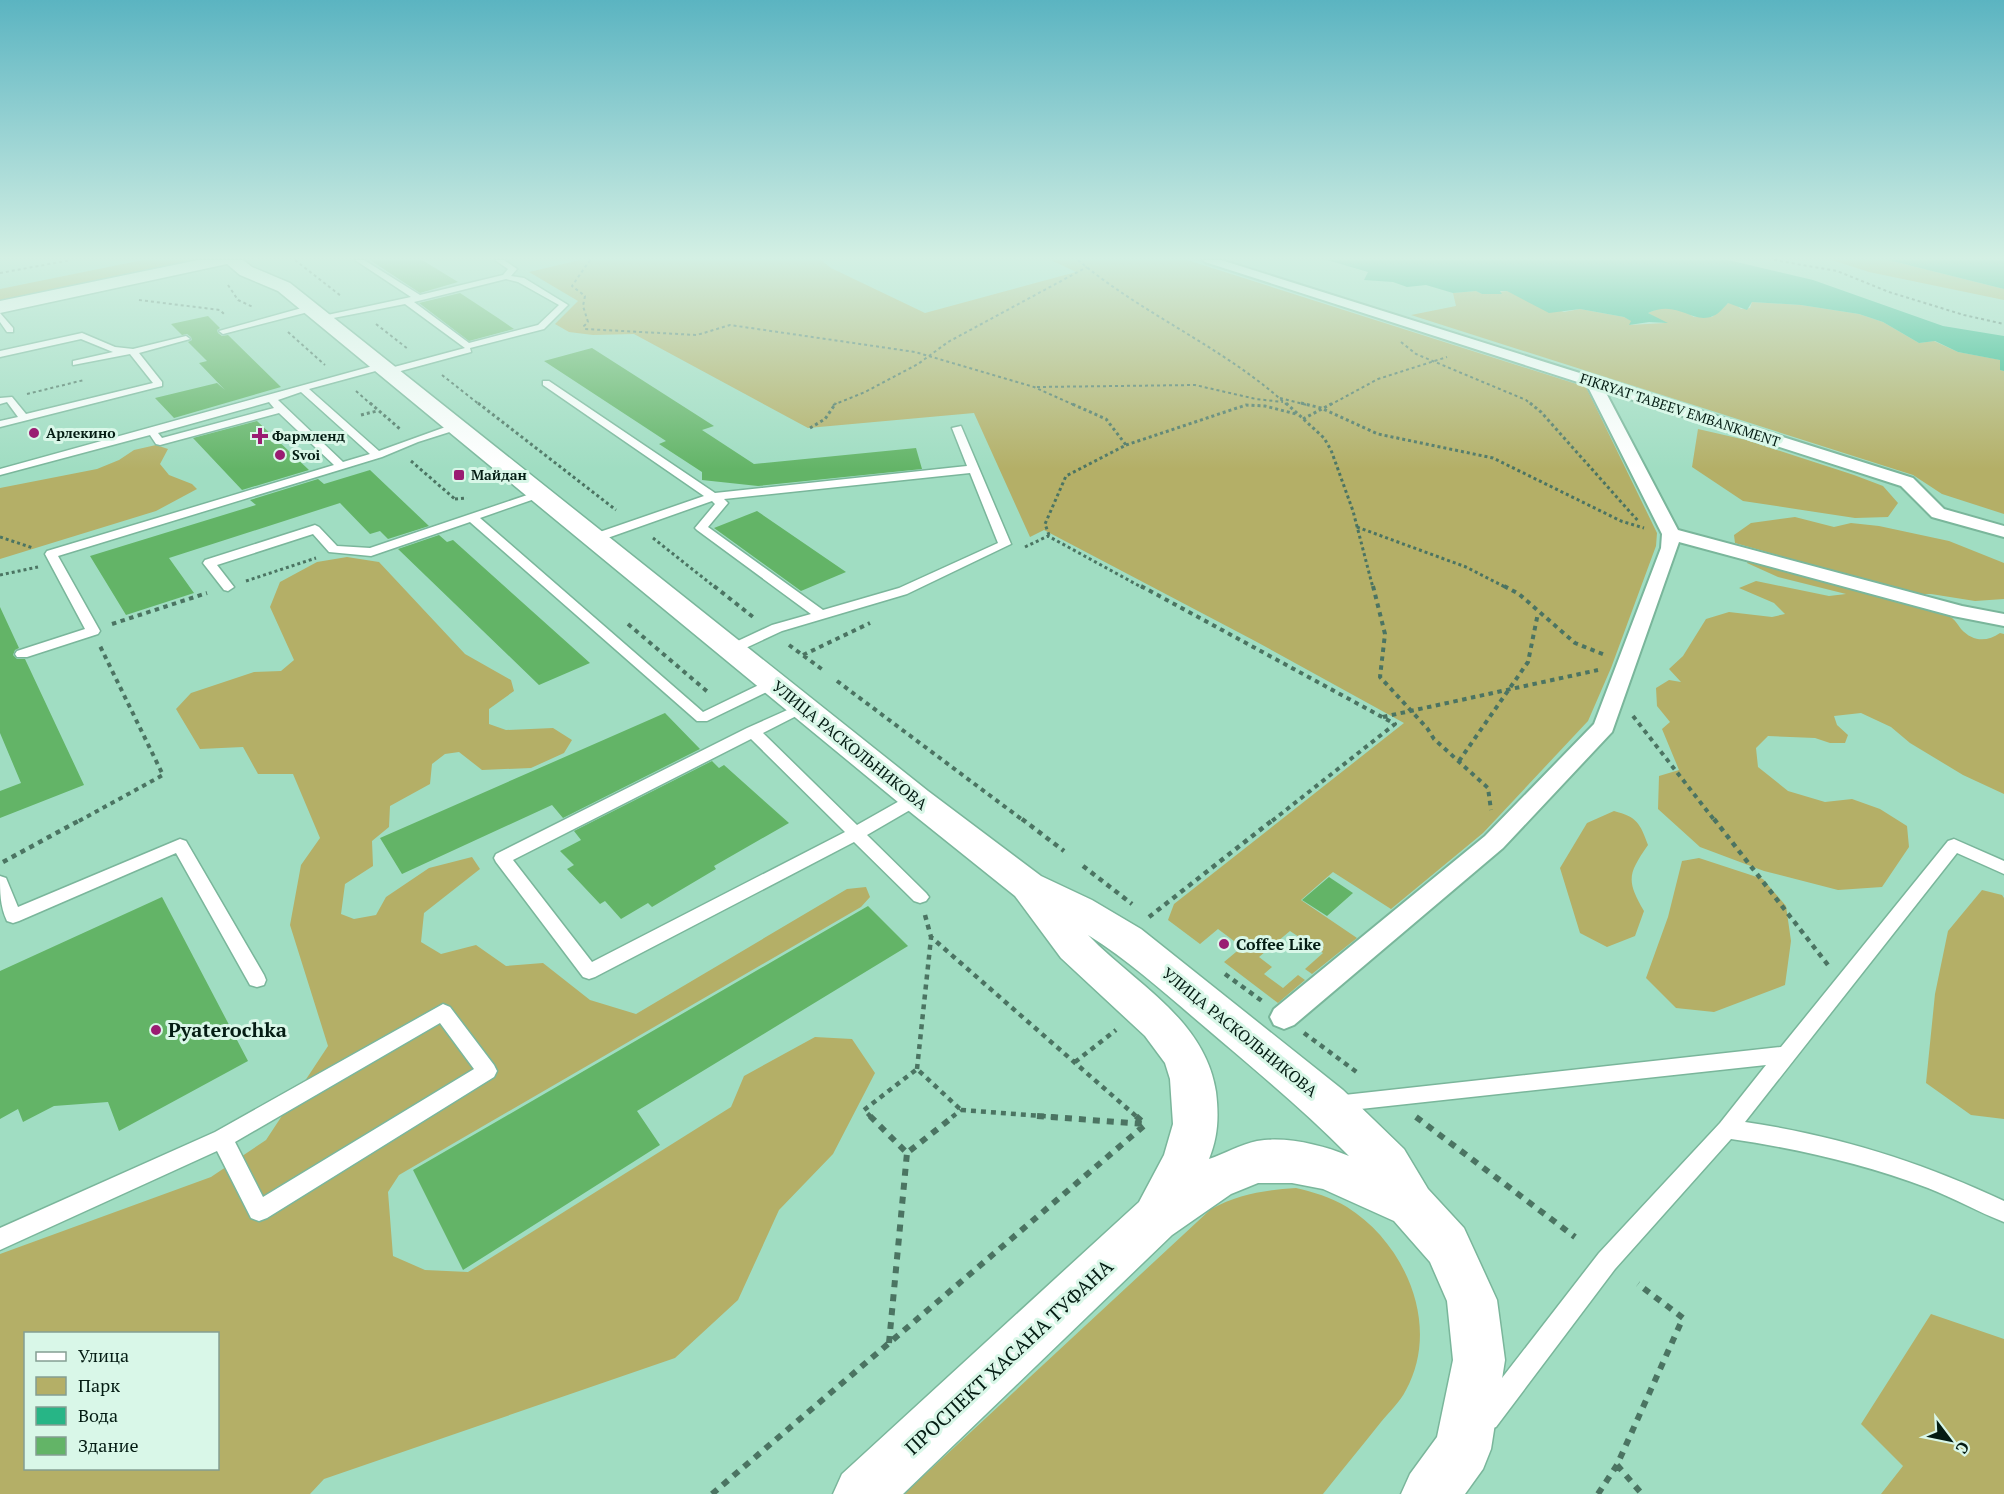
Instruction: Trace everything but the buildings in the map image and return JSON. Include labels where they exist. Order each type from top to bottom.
[{"type":"street","name":"УЛИЦА РАСКОЛЬНИКОВА","points":[[334,330],[1028,886],[1078,910],[1127,940],[1327,1104],[1388,1164],[1411,1205]]},
{"type":"street","name":"FIKRYAT TABEEV EMBANKMENT","points":[[1428,330],[1907,482],[1938,513],[2004,532]]},
{"type":"street","points":[[1284,1017],[1494,842],[1605,727],[1671,548],[1671,534],[1593,382]]},
{"type":"street","points":[[1671,534],[1960,612],[2004,620]]},
{"type":"street","points":[[1028,886],[1054,925],[1094,966],[1145,1008],[1169,1033],[1186,1058],[1195,1089],[1196,1124],[1185,1160],[1155,1219]]},
{"type":"street","points":[[1155,1219],[1214,1179],[1257,1162],[1292,1162],[1328,1169],[1411,1205],[1447,1245],[1472,1300],[1479,1360],[1463,1449],[1431,1494]]},
{"type":"street","name":"ПРОСПЕКТ ХАСАНА ТУФАНА","points":[[862,1494],[1155,1219]]},
{"type":"lane","points":[[9,330],[24,349]]},
{"type":"lane","points":[[223,331],[228,330]]},
{"type":"lane","points":[[445,330],[467,346],[530,330]]},
{"type":"lane","points":[[0,354],[82,336],[112,349],[130,351],[159,384],[0,424]]},
{"type":"lane","points":[[76,363],[186,339]]},
{"type":"lane","points":[[0,472],[271,399],[340,377],[468,350]]},
{"type":"lane","points":[[546,383],[722,503],[701,528],[824,616]]},
{"type":"lane","points":[[302,388],[378,455]]},
{"type":"lane","points":[[271,399],[341,466]]},
{"type":"lane","points":[[4,400],[24,418]]},
{"type":"lane","points":[[152,431],[160,442],[281,409]]},
{"type":"lane","points":[[22,654],[93,631],[53,559],[378,455],[455,427]]},
{"type":"lane","points":[[732,649],[777,628],[903,591],[1005,544],[957,428]]},
{"type":"lane","points":[[595,538],[712,496],[974,469]]},
{"type":"lane","points":[[228,587],[209,563],[315,529],[333,549],[371,552],[539,494]]},
{"type":"lane","points":[[472,517],[652,683],[702,718],[774,683]]},
{"type":"lane","points":[[803,707],[502,858],[589,972],[855,834],[916,798]]},
{"type":"lane","points":[[752,732],[920,897]]},
{"type":"lane","points":[[1463,1449],[1607,1261],[1727,1129],[1954,844],[2004,868]]},
{"type":"lane","points":[[0,882],[13,916],[180,845],[257,980]]},
{"type":"lane","points":[[0,1239],[222,1139],[443,1011],[487,1071],[259,1211],[222,1139]]},
{"type":"lane","points":[[1327,1104],[1787,1055]]},
{"type":"lane","points":[[1727,1129],[1828,1147],[1951,1186],[2004,1212]]},
{"type":"path","points":[[285,330],[402,430]]},
{"type":"path","points":[[384,330],[413,353]]},
{"type":"path","points":[[598,330],[697,335],[714,330]]},
{"type":"path","points":[[760,330],[929,356],[1034,387],[1106,419],[1126,446]]},
{"type":"path","points":[[810,428],[822,423],[831,415],[833,404],[865,392],[971,330]]},
{"type":"path","points":[[1184,330],[1280,398],[1324,438],[1331,450],[1357,527],[1385,634],[1380,677],[1434,740],[1488,788],[1494,842]]},
{"type":"path","points":[[1280,398],[1321,408],[1378,434],[1493,458],[1621,521],[1646,529],[1626,511],[1541,412],[1526,400],[1416,354],[1397,339]]},
{"type":"path","points":[[1303,419],[1378,379],[1453,355]]},
{"type":"path","points":[[435,370],[623,515]]},
{"type":"path","points":[[4,400],[88,380]]},
{"type":"path","points":[[1034,387],[1195,385],[1256,399],[1284,402]]},
{"type":"path","points":[[1048,536],[1050,534],[1045,524],[1066,476],[1126,446],[1246,405],[1265,406],[1297,414]]},
{"type":"path","points":[[408,458],[460,503],[449,506]]},
{"type":"path","points":[[1357,527],[1466,567],[1519,594],[1575,643],[1628,664]]},
{"type":"path","points":[[647,534],[755,619]]},
{"type":"path","points":[[1017,551],[1048,536]]},
{"type":"path","points":[[1048,536],[1395,724],[1149,917]]},
{"type":"path","points":[[0,537],[53,559]]},
{"type":"path","points":[[0,864],[163,775],[93,631],[340,550]]},
{"type":"path","points":[[0,575],[53,559]]},
{"type":"path","points":[[1459,761],[1528,662],[1538,613]]},
{"type":"path","points":[[803,655],[878,619]]},
{"type":"path","points":[[783,641],[823,670]]},
{"type":"path","points":[[1382,717],[1628,664]]},
{"type":"path","points":[[837,681],[1064,851]]},
{"type":"path","points":[[1617,694],[1843,985]]},
{"type":"path","points":[[907,1153],[864,1110],[917,1069],[931,937],[920,897]]},
{"type":"path","points":[[931,937],[1146,1124]]},
{"type":"path","points":[[1076,1062],[1122,1026]]},
{"type":"path","points":[[917,1069],[961,1110],[1146,1124]]},
{"type":"path","points":[[889,1343],[907,1153],[961,1110]]},
{"type":"path","points":[[1409,1111],[1575,1237]]},
{"type":"path","points":[[712,1494],[1146,1124]]},
{"type":"path","points":[[1598,1494],[1617,1465],[1683,1318],[1638,1284]]},
{"type":"path","points":[[1617,1465],[1642,1494]]},
{"type":"green space","points":[[565,330],[1406,330],[1586,387],[1657,533],[1656,546],[1611,668],[1588,721],[1483,833],[1391,909],[1333,872],[1301,900],[1357,938],[1312,974],[1305,969],[1323,953],[1290,931],[1259,957],[1272,967],[1264,974],[1283,988],[1298,975],[1305,980],[1278,1003],[1224,962],[1242,947],[1218,929],[1200,944],[1168,920],[1174,904],[1404,723],[1255,641],[1044,530],[1030,537],[974,413],[808,428],[634,334],[593,335]]},
{"type":"green space","points":[[1457,330],[1896,330],[1919,343],[1934,341],[1958,352],[2001,360],[2000,370],[2004,371],[2004,514],[1942,494],[1913,475]]},
{"type":"green space","points":[[1698,429],[1746,440],[1854,475],[1883,486],[1898,503],[1888,517],[1855,518],[1743,501],[1692,467]]},
{"type":"green space","points":[[156,445],[168,449],[160,464],[169,475],[192,484],[197,489],[156,511],[0,559],[0,488],[97,469],[119,460],[134,450]]},
{"type":"green space","points":[[1795,517],[1834,527],[1851,523],[1879,526],[1949,541],[2004,563],[2004,599],[1975,601],[1917,594],[1929,606],[1952,618],[1970,636],[1985,639],[2000,633],[2004,634],[2004,794],[1963,775],[1910,743],[1891,727],[1861,713],[1834,716],[1837,725],[1848,735],[1845,743],[1830,743],[1815,738],[1768,736],[1756,748],[1758,767],[1788,791],[1825,802],[1852,799],[1880,809],[1907,826],[1909,847],[1882,887],[1838,890],[1764,871],[1700,847],[1658,809],[1659,776],[1679,770],[1662,729],[1670,722],[1657,706],[1656,688],[1669,680],[1681,682],[1669,669],[1683,656],[1706,619],[1729,612],[1772,617],[1785,614],[1774,603],[1739,588],[1756,581],[1829,596],[1846,594],[1778,577],[1747,563],[1750,556],[1779,561],[1781,556],[1735,543],[1734,535],[1751,523]]},
{"type":"green space","points":[[347,557],[379,562],[465,654],[511,680],[514,691],[489,709],[489,724],[506,730],[553,728],[572,740],[564,753],[531,768],[482,770],[459,752],[445,754],[432,764],[430,784],[390,806],[389,827],[372,841],[373,866],[345,884],[341,914],[354,919],[376,915],[386,897],[429,868],[472,857],[480,869],[424,913],[421,942],[441,954],[476,945],[506,966],[543,963],[590,1000],[636,1014],[847,889],[866,887],[870,897],[861,907],[399,1175],[388,1192],[393,1256],[425,1270],[468,1272],[731,1107],[744,1076],[815,1037],[852,1039],[875,1073],[833,1154],[779,1210],[738,1300],[675,1358],[324,1479],[310,1494],[0,1494],[0,1254],[211,1177],[266,1140],[328,1046],[290,925],[301,865],[320,838],[293,774],[258,774],[243,747],[200,749],[176,709],[191,693],[254,672],[281,671],[294,660],[270,607],[280,582],[317,562]]},
{"type":"green space","points":[[1614,811],[1637,822],[1648,845],[1636,863],[1632,877],[1634,892],[1644,911],[1635,936],[1607,947],[1580,933],[1560,868],[1587,823]]},
{"type":"green space","points":[[1699,858],[1763,879],[1786,906],[1791,941],[1785,985],[1714,1012],[1676,1008],[1646,978],[1668,917],[1682,861]]},
{"type":"green space","points":[[1982,890],[2002,895],[2004,898],[2004,1119],[1971,1115],[1926,1083],[1935,994],[1948,931]]},
{"type":"green space","points":[[1296,1188],[1335,1200],[1368,1223],[1386,1242],[1401,1264],[1412,1288],[1418,1314],[1420,1340],[1416,1365],[1406,1390],[1398,1403],[1323,1494],[904,1494],[1211,1209],[1252,1194]]},
{"type":"green space","points":[[1931,1314],[2004,1339],[2004,1494],[1881,1494],[1903,1466],[1861,1424]]},
{"type":"water","points":[[1896,330],[1966,330],[2004,336],[2004,371],[2000,370],[2000,360],[1958,352],[1935,341],[1919,343]]},
{"type":"place","name":"Арлекино","points":[[34,433]]},
{"type":"place","name":"Фармленд","points":[[260,436]]},
{"type":"place","name":"Svoi","points":[[280,455]]},
{"type":"place","name":"Майдан","points":[[459,475]]},
{"type":"place","name":"Coffee Like","points":[[1224,944]]},
{"type":"place","name":"Pyaterochka","points":[[156,1030]]}]
